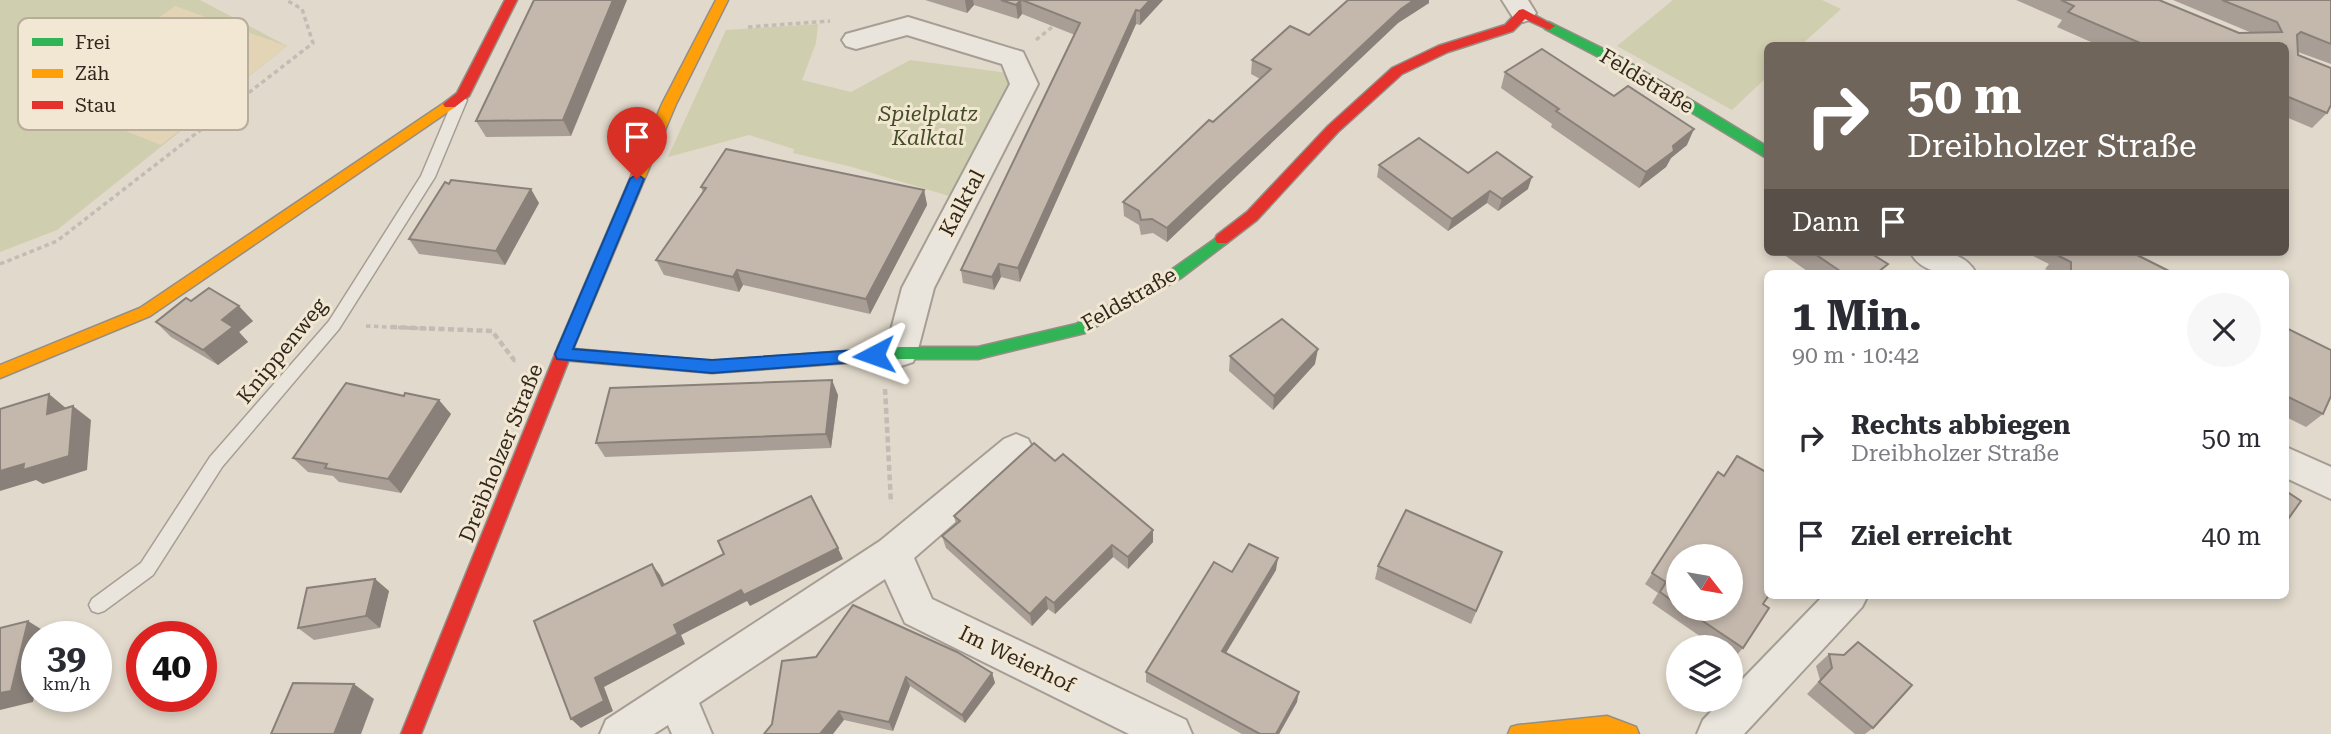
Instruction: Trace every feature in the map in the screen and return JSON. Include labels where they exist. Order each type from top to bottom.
[{"type":"street","name":"Knippenweg","points":[[0,372],[145,312],[462,96],[511,0]]},
{"type":"street","name":"Dreibholzer Straße","points":[[411,734],[563,354],[668,104],[719,6]]},
{"type":"street","name":"Feldstraße","points":[[563,354],[712,367],[901,353],[978,353],[1080,329],[1176,274],[1252,216],[1333,129],[1397,71],[1443,48],[1509,28],[1519,6],[1617,61],[1764,152]]},
{"type":"street","points":[[856,40],[908,26],[1013,58]]},
{"type":"street","name":"Kalktal","points":[[901,353],[918,288],[1024,84],[1013,58]]},
{"type":"street","points":[[1932,256],[1955,270]]},
{"type":"street","points":[[620,734],[893,553],[1016,449]]},
{"type":"street","points":[[2289,463],[2331,484]]},
{"type":"street","name":"Im Weierhof","points":[[893,553],[918,611],[1172,734]]},
{"type":"street","points":[[1717,734],[1845,599]]},
{"type":"street","points":[[676,696],[692,734]]},
{"type":"street","points":[[1518,734],[1607,725],[1629,734]]},
{"type":"lane","name":"Knippenweg","points":[[97,605],[147,569],[216,462],[334,325],[428,177],[462,96]]},
{"type":"path","points":[[248,94],[313,43],[302,9],[286,0]]},
{"type":"path","points":[[719,6],[744,27],[828,20],[856,40]]},
{"type":"path","points":[[1013,58],[1063,17]]},
{"type":"path","points":[[0,264],[57,242],[201,130]]},
{"type":"path","points":[[334,325],[492,331]]},
{"type":"path","points":[[893,553],[884,382],[901,353]]},
{"type":"green space","points":[[0,0],[200,0],[234,18],[18,18],[18,130],[182,130],[57,230],[0,252]]},
{"type":"green space","points":[[1673,0],[1822,0],[1841,9],[1804,42],[1764,42],[1764,80],[1732,110],[1617,46]]},
{"type":"green space","name":"Spielplatz Kalktal","points":[[818,24],[816,43],[802,80],[851,92],[910,60],[1016,74],[956,198],[852,167],[793,153],[794,149],[749,135],[668,157],[726,30]]},
{"type":"green space","points":[[248,25],[287,46],[248,77]]},
{"type":"sand","points":[[175,6],[209,18],[158,18]]},
{"type":"sand","points":[[248,32],[287,46],[248,77]]},
{"type":"sand","points":[[123,130],[180,130],[161,145]]},
{"type":"building","points":[[534,0],[613,0],[563,120],[476,121]]},
{"type":"building","points":[[1001,0],[1021,0],[1016,5]]},
{"type":"building","points":[[1022,0],[1150,0],[1140,11],[1136,10],[1018,268],[999,264],[992,277],[961,270],[1080,23]]},
{"type":"building","points":[[1348,0],[1414,0],[1401,9],[1167,228],[1152,219],[1141,220],[1139,211],[1123,202],[1209,120],[1213,122],[1271,69],[1252,60],[1290,26],[1309,35]]},
{"type":"building","points":[[2061,0],[2159,0],[2239,33],[2282,32],[2277,22],[2222,0],[2331,0],[2331,44],[2301,32],[2297,35],[2298,55],[2331,68],[2331,105],[2327,113],[2289,97],[2289,42],[2138,42],[2068,12],[2074,6]]},
{"type":"building","points":[[1542,49],[1614,96],[1628,86],[1694,129],[1673,146],[1674,151],[1646,172],[1556,111],[1559,109],[1505,72]]},
{"type":"building","points":[[1419,138],[1468,173],[1497,152],[1532,177],[1502,199],[1490,191],[1452,219],[1379,165]]},
{"type":"building","points":[[726,149],[924,190],[866,299],[737,270],[733,277],[656,260],[706,188],[701,187]]},
{"type":"building","points":[[451,180],[531,189],[496,251],[409,239],[445,182],[449,184]]},
{"type":"building","points":[[1818,256],[1875,256],[1888,264],[1881,270],[1839,270]]},
{"type":"building","points":[[2059,256],[2139,256],[2167,270],[2071,270],[2071,262]]},
{"type":"building","points":[[209,288],[239,306],[222,320],[233,327],[203,350],[156,322],[186,298],[191,301]]},
{"type":"building","points":[[1282,319],[1318,349],[1274,396],[1230,356]]},
{"type":"building","points":[[2289,329],[2331,350],[2331,396],[2323,414],[2289,397]]},
{"type":"building","points":[[832,380],[826,434],[596,443],[610,388]]},
{"type":"building","points":[[346,383],[404,396],[405,393],[439,400],[388,479],[325,468],[327,464],[293,458]]},
{"type":"building","points":[[49,394],[47,414],[73,406],[69,456],[23,470],[24,464],[0,471],[0,409]]},
{"type":"building","points":[[1034,443],[1055,461],[1063,454],[1153,530],[1128,557],[1112,545],[1054,603],[1046,597],[1030,614],[942,536],[960,521],[954,516]]},
{"type":"building","points":[[1737,456],[1764,471],[1764,599],[1766,599],[1763,604],[1769,608],[1743,648],[1743,635],[1724,635],[1703,621],[1743,621],[1743,544],[1671,544],[1718,472],[1724,476]]},
{"type":"building","points":[[2289,493],[2301,501],[2289,518]]},
{"type":"building","points":[[811,496],[838,548],[744,595],[741,590],[674,625],[678,634],[595,678],[604,701],[571,719],[534,621],[652,564],[662,586],[724,554],[718,541]]},
{"type":"building","points":[[1406,510],[1502,552],[1476,611],[1378,566]]},
{"type":"building","points":[[1249,544],[1278,558],[1222,651],[1299,692],[1276,734],[1260,734],[1146,672],[1214,562],[1232,572]]},
{"type":"building","points":[[1666,552],[1666,582],[1652,573]]},
{"type":"building","points":[[375,579],[366,616],[298,628],[307,588]]},
{"type":"building","points":[[1666,582],[1666,596],[1660,592]]},
{"type":"building","points":[[853,605],[957,652],[992,673],[962,715],[906,677],[889,722],[839,711],[820,734],[764,734],[772,724],[782,661],[816,657]]},
{"type":"building","points":[[21,623],[21,650],[11,691],[0,693],[0,628]]},
{"type":"building","points":[[1858,642],[1912,685],[1873,728],[1819,682],[1832,668],[1829,654],[1844,655]]},
{"type":"building","points":[[293,683],[354,684],[334,734],[271,734]]},
{"type":"traffic: fast","points":[[1549,26],[1617,61],[1764,152]]},
{"type":"traffic: fast","points":[[563,354],[712,367],[901,353],[978,353],[1080,329],[1176,274],[1222,239]]},
{"type":"traffic: slow","points":[[566,347],[669,104],[722,0]]},
{"type":"traffic: slow","points":[[0,372],[145,312],[450,104]]},
{"type":"traffic: slow","points":[[1518,734],[1607,725],[1629,734]]},
{"type":"traffic: jam","points":[[450,104],[462,96],[511,0]]},
{"type":"traffic: jam","points":[[1222,239],[1252,216],[1333,129],[1397,71],[1443,49],[1509,28],[1523,13],[1549,26]]},
{"type":"traffic: jam","points":[[411,734],[566,347]]},
{"type":"route","points":[[637,179],[563,354],[712,367],[874,355]]}]
